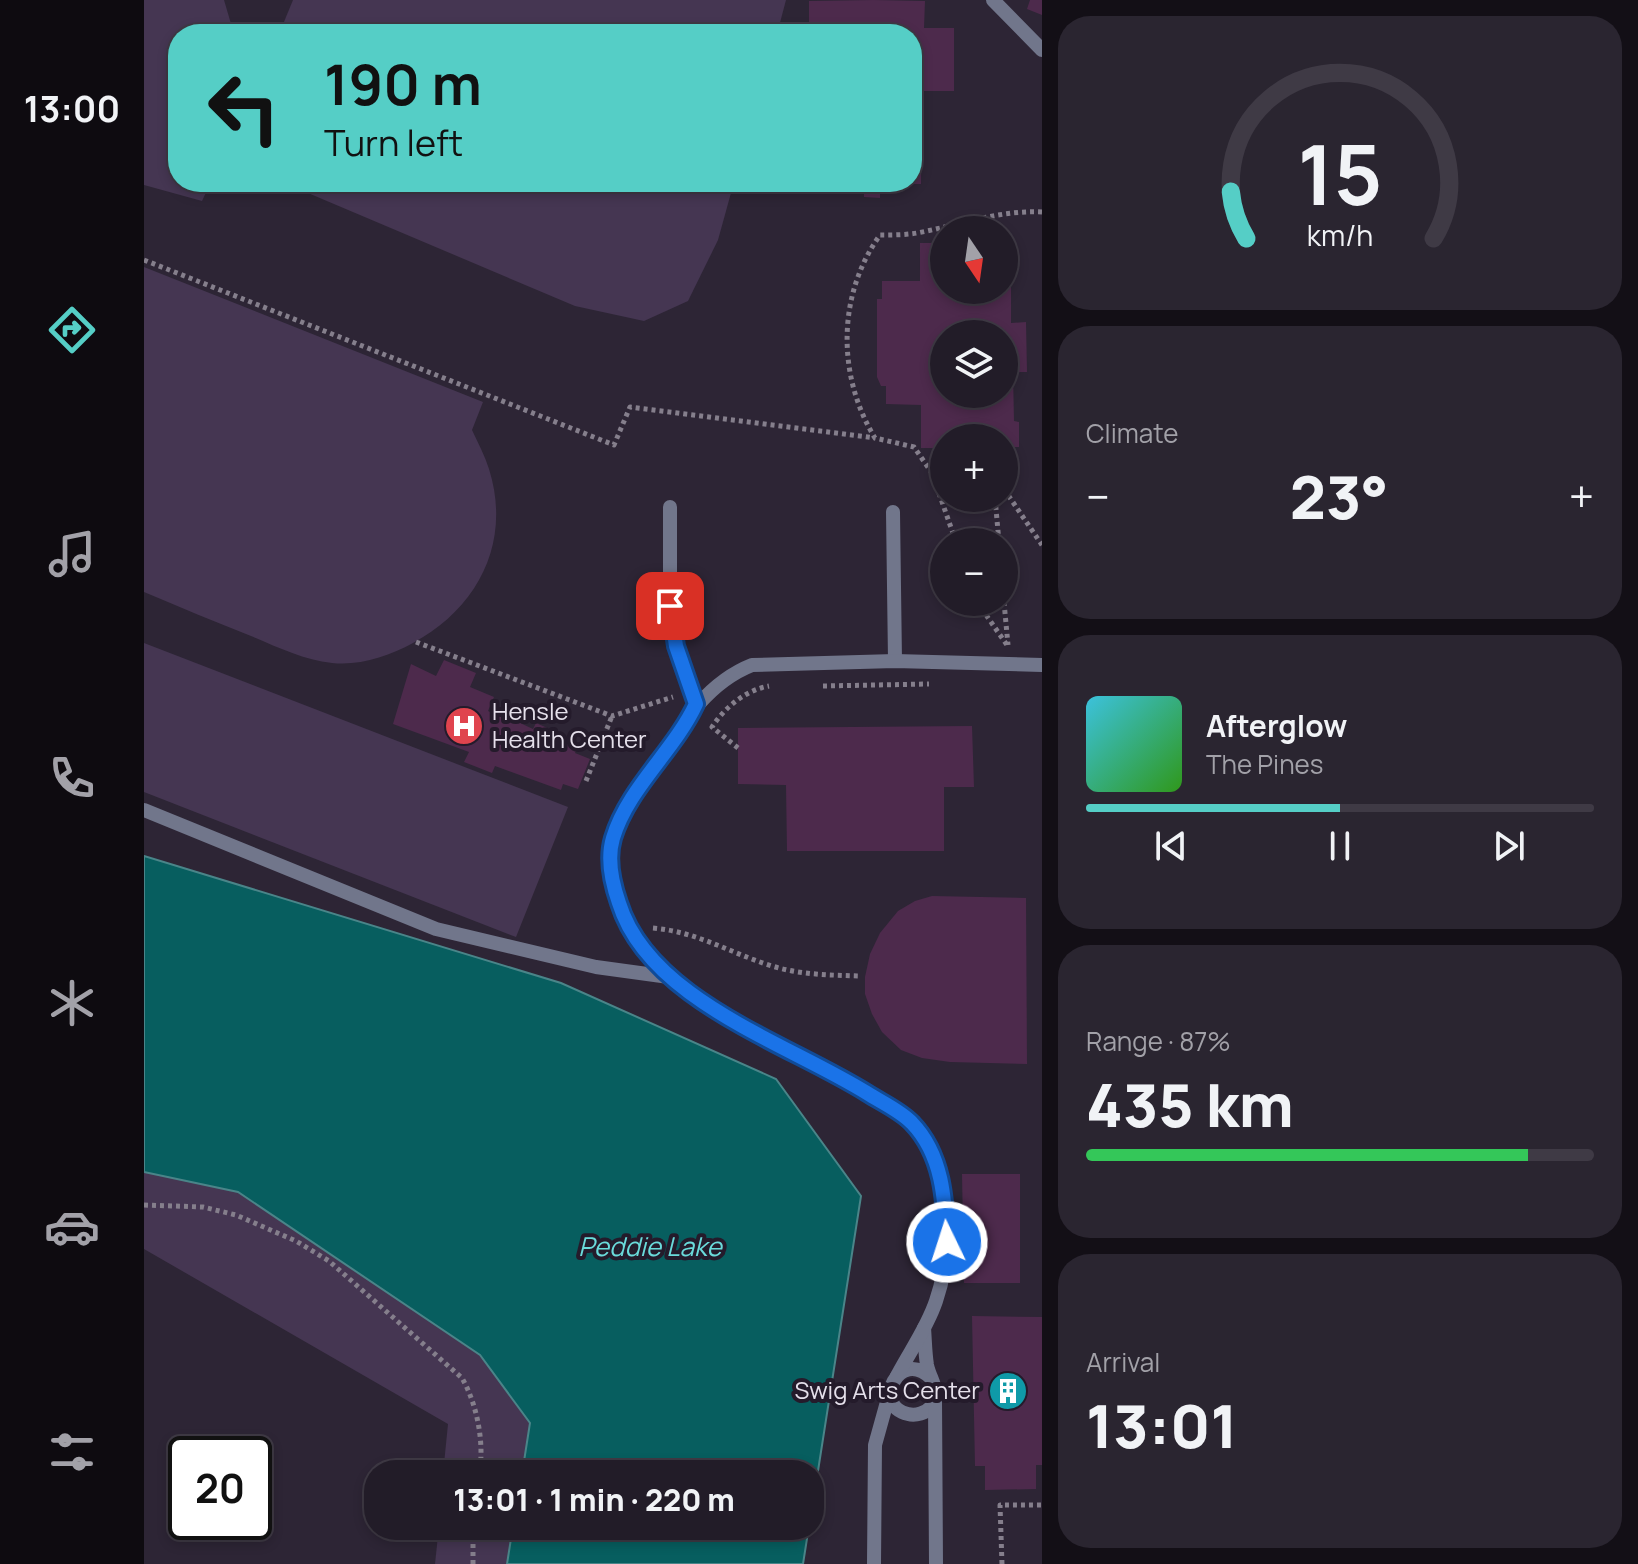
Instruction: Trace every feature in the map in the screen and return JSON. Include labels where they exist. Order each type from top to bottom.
[{"type":"lane","points":[[993,0],[1042,50]]},
{"type":"lane","points":[[670,507],[670,606],[676,646],[696,704]]},
{"type":"lane","points":[[893,512],[895,661]]},
{"type":"lane","points":[[874,1564],[875,1445],[893,1383],[936,1301],[945,1270],[945,1208],[940,1178],[930,1148],[911,1122],[842,1078],[775,1044],[657,968],[628,926],[616,895],[611,868],[613,840],[624,814],[696,704],[730,676],[752,665],[895,661],[1042,665]]},
{"type":"lane","points":[[144,810],[436,929],[596,967],[669,977]]},
{"type":"lane","points":[[924,1327],[927,1367],[935,1385],[936,1564]]},
{"type":"lane","points":[[931,1378],[913,1369],[893,1383],[891,1398],[898,1410],[911,1415],[926,1411],[935,1400]]},
{"type":"path","points":[[875,438],[862,417],[853,393],[846,347],[854,285],[860,266],[880,235],[915,233],[975,218],[1023,211],[1042,212]]},
{"type":"path","points":[[144,260],[614,445],[630,407],[875,438],[914,447],[930,470]]},
{"type":"path","points":[[1018,510],[1042,545]]},
{"type":"path","points":[[987,616],[1008,646],[1005,616]]},
{"type":"path","points":[[416,642],[612,716],[673,697]]},
{"type":"path","points":[[811,686],[934,684]]},
{"type":"path","points":[[738,748],[712,727],[721,713],[740,698],[765,686],[780,686]]},
{"type":"path","points":[[586,781],[612,716]]},
{"type":"path","points":[[628,926],[679,930],[771,966],[797,972],[860,976]]},
{"type":"path","points":[[144,1205],[203,1207],[236,1215],[296,1241],[329,1261],[462,1378],[472,1396],[481,1460]]},
{"type":"path","points":[[1002,1564],[1000,1505],[1042,1505]]},
{"type":"path","points":[[473,1540],[473,1564]]},
{"type":"shaded area","points":[[144,0],[224,0],[231,24],[168,24],[168,192],[144,185]]},
{"type":"shaded area","points":[[293,0],[786,0],[780,24],[283,24]]},
{"type":"shaded area","points":[[169,192],[206,192],[202,201]]},
{"type":"shaded area","points":[[306,192],[731,192],[718,240],[688,301],[644,321],[575,306]]},
{"type":"shaded area","points":[[144,267],[483,402],[472,430],[487,464],[495,496],[496,522],[484,570],[472,592],[456,611],[413,643],[384,656],[353,663],[332,663],[291,652],[144,592]]},
{"type":"shaded area","points":[[144,643],[568,807],[516,937],[144,792]]},
{"type":"shaded area","points":[[144,1172],[238,1192],[480,1355],[530,1423],[524,1460],[444,1460],[448,1424],[144,1249]]},
{"type":"shaded area","points":[[438,1540],[511,1540],[507,1564],[435,1564]]},
{"type":"water","name":"Peddie Lake","points":[[144,856],[561,983],[776,1079],[861,1196],[820,1460],[524,1460],[530,1423],[480,1355],[238,1192],[144,1172]]},
{"type":"water","points":[[511,1540],[807,1540],[803,1564],[507,1564]]},
{"type":"building","points":[[1030,0],[1042,0],[1042,15],[1027,9]]},
{"type":"building","points":[[809,1],[925,1],[924,28],[954,28],[954,91],[922,91],[922,24],[809,24]]},
{"type":"building","points":[[864,192],[880,192],[880,198],[864,197]]},
{"type":"building","points":[[920,243],[930,243],[930,304],[1011,304],[1011,320],[930,320],[930,408],[1014,408],[1014,421],[1019,422],[1019,447],[1018,424],[930,424],[930,448],[921,448],[921,405],[886,404],[886,386],[881,386],[877,377],[877,299],[882,299],[882,281],[920,281]]},
{"type":"building","points":[[1026,322],[1027,372],[1018,372],[1018,323]]},
{"type":"building","name":"Hensle Health Center","points":[[444,660],[476,673],[470,687],[494,697],[488,711],[501,717],[504,712],[520,718],[518,722],[533,729],[536,723],[552,730],[549,734],[578,746],[575,753],[590,759],[578,789],[563,784],[561,790],[495,766],[492,773],[464,762],[469,752],[393,724],[411,664],[436,676]]},
{"type":"building","points":[[972,726],[974,787],[944,787],[944,851],[787,851],[786,785],[738,784],[738,728]]},
{"type":"building","points":[[932,896],[1026,898],[1027,1064],[922,1058],[901,1050],[882,1032],[865,994],[870,954],[880,933],[898,911]]},
{"type":"building","points":[[962,1174],[1020,1174],[1020,1283],[964,1283]]},
{"type":"building","name":"Swig Arts Center","points":[[972,1316],[1042,1317],[1042,1465],[1036,1465],[1036,1489],[985,1490],[985,1466],[975,1466]]},
{"type":"place","name":"Hensle Health Center","points":[[464,726]]},
{"type":"place","name":"Swig Arts Center","points":[[1008,1391]]},
{"type":"route","points":[[670,606],[676,646],[696,704],[624,814],[613,840],[611,868],[624,920],[657,968],[680,986],[775,1044],[842,1078],[911,1122],[930,1148],[940,1178],[947,1242]]}]
